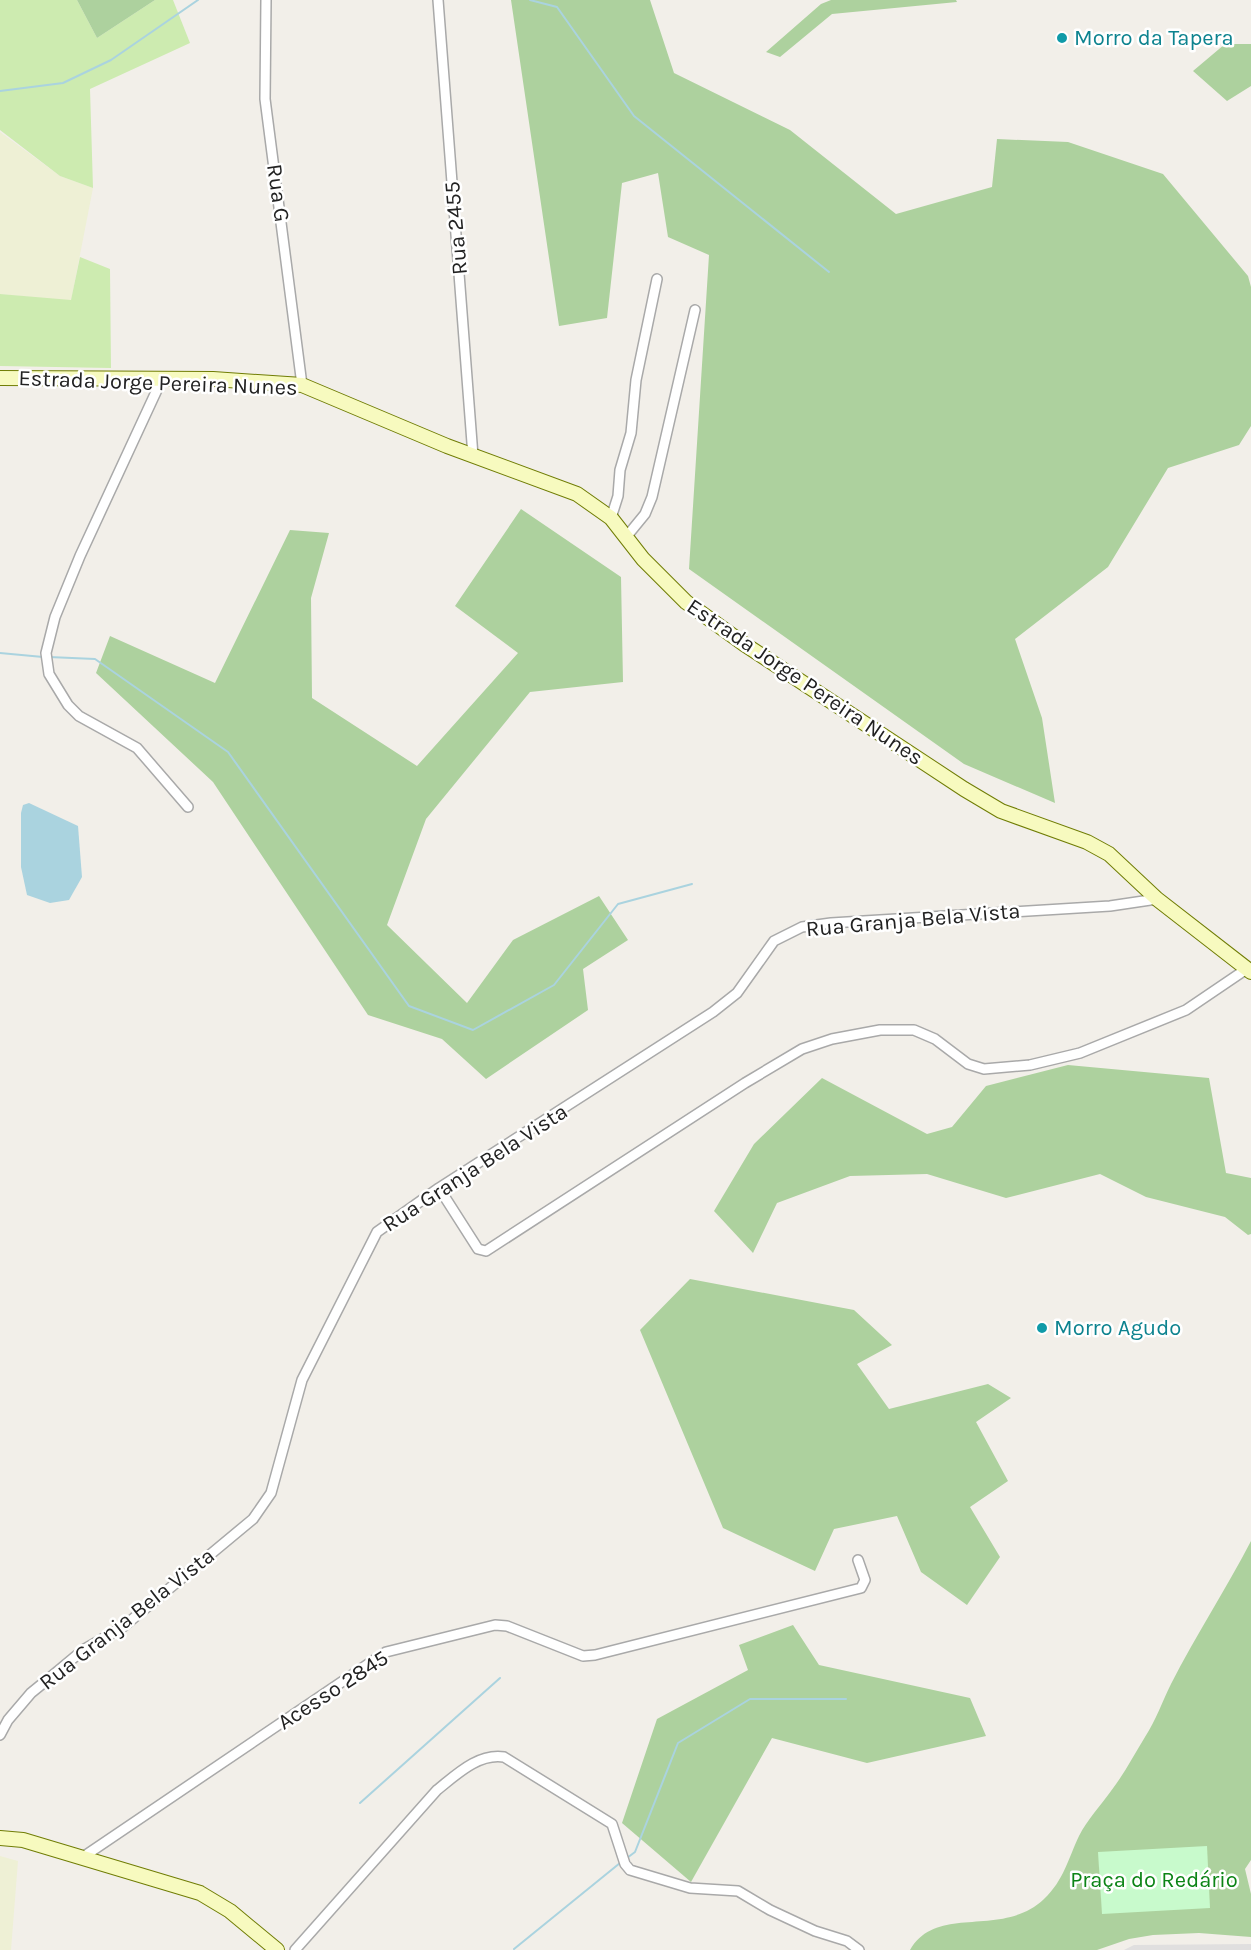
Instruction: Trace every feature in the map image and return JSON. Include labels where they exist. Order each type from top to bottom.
[{"type":"street","name":"Rua G","points":[[266,0],[265,99],[302,385]]},
{"type":"street","name":"Rua 2455","points":[[438,0],[473,456]]},
{"type":"street","points":[[611,518],[618,496],[620,470],[631,434],[636,380],[657,279]]},
{"type":"street","points":[[627,536],[645,514],[652,497],[695,310]]},
{"type":"street","name":"Estrada Jorge Pereira Nunes","points":[[0,378],[162,379],[302,385],[473,456],[577,494],[611,518],[666,584],[744,644],[1001,811],[1087,842],[1109,854],[1157,899],[1248,971]]},
{"type":"street","points":[[162,379],[80,556],[55,617],[46,653],[49,674],[68,705],[79,716],[137,748],[188,807]]},
{"type":"street","name":"Rua Granja Bela Vista","points":[[0,1735],[8,1720],[31,1693],[83,1650],[123,1628],[253,1520],[274,1485],[302,1380],[372,1239],[386,1223],[713,1012],[737,993],[757,961],[774,941],[802,927],[831,923],[1110,906],[1157,899]]},
{"type":"street","points":[[439,1188],[478,1250],[486,1251],[802,1049],[880,1030],[914,1030],[935,1039],[968,1064],[984,1069],[1030,1065],[1080,1053],[1186,1010],[1248,971]]},
{"type":"street","name":"Acesso 2845","points":[[83,1857],[386,1652],[495,1626],[507,1626],[570,1652],[583,1656],[596,1655],[861,1588],[865,1580],[858,1560]]},
{"type":"street","points":[[295,1950],[437,1791],[461,1771],[482,1759],[493,1756],[504,1757],[604,1816],[617,1833],[622,1855],[630,1870],[690,1888],[738,1891],[770,1910],[815,1931],[847,1941],[859,1950]]},
{"type":"street","points":[[0,1838],[23,1840],[200,1893],[230,1911],[277,1950]]},
{"type":"shaded area","points":[[1251,1944],[1251,1950],[1124,1950],[1134,1945]]},
{"type":"green space","points":[[0,0],[77,0],[97,38],[155,0],[173,0],[190,43],[90,89],[93,188],[60,176],[0,130]]},
{"type":"green space","points":[[77,0],[155,0],[97,38]]},
{"type":"green space","points":[[511,0],[650,0],[674,73],[790,130],[896,214],[992,187],[997,139],[1068,142],[1163,174],[1248,276],[1251,287],[1251,426],[1239,445],[1168,468],[1108,567],[1015,639],[1042,718],[1055,803],[964,764],[689,569],[709,255],[668,237],[658,173],[622,183],[607,318],[559,326]]},
{"type":"green space","points":[[831,0],[956,0],[957,2],[832,14],[780,57],[766,52],[821,4]]},
{"type":"green space","points":[[1225,44],[1251,44],[1251,86],[1227,101],[1193,71]]},
{"type":"green space","points":[[0,132],[60,176],[93,188],[71,301],[0,294]]},
{"type":"green space","points":[[80,257],[110,269],[111,368],[0,366],[0,294],[71,300]]},
{"type":"green space","points":[[521,509],[621,577],[623,682],[530,692],[426,819],[387,925],[467,1003],[513,940],[599,896],[628,940],[583,969],[588,1010],[486,1079],[442,1039],[368,1015],[213,782],[96,673],[110,636],[215,683],[290,530],[329,533],[311,598],[312,698],[417,766],[518,653],[455,606]]},
{"type":"green space","points":[[1068,1065],[1209,1078],[1226,1173],[1251,1178],[1251,1234],[1248,1235],[1225,1217],[1146,1197],[1100,1174],[1006,1198],[927,1174],[850,1176],[777,1203],[753,1253],[714,1211],[754,1144],[822,1078],[927,1134],[952,1127],[986,1086]]},
{"type":"green space","points":[[690,1279],[854,1310],[892,1345],[857,1364],[889,1409],[988,1384],[1011,1398],[976,1422],[1008,1481],[970,1507],[1000,1557],[967,1605],[921,1572],[897,1516],[834,1529],[815,1571],[723,1528],[640,1330]]},
{"type":"green space","points":[[1251,1541],[1251,1860],[1245,1869],[1251,1894],[1251,1937],[1199,1933],[1153,1935],[1129,1939],[1097,1950],[910,1950],[922,1936],[936,1928],[1009,1917],[1027,1911],[1051,1892],[1061,1877],[1082,1830],[1120,1778],[1149,1731],[1171,1684]]},
{"type":"green space","points":[[793,1625],[819,1665],[970,1698],[986,1736],[867,1763],[772,1738],[691,1882],[622,1823],[657,1719],[748,1670],[739,1645]]},
{"type":"green space","name":"Praça do Redário","points":[[1207,1846],[1210,1908],[1102,1914],[1098,1852]]},
{"type":"green space","points":[[0,1856],[18,1861],[11,1950],[0,1950]]},
{"type":"water","points":[[29,803],[78,826],[82,877],[69,900],[50,903],[27,895],[21,867],[21,813],[23,805]]},
{"type":"waterway","points":[[0,91],[63,83],[111,60],[198,0]]},
{"type":"waterway","points":[[530,0],[557,7],[634,116],[829,272]]},
{"type":"waterway","points":[[0,653],[43,657]]},
{"type":"waterway","points":[[49,657],[95,659],[228,752],[409,1006],[473,1030],[554,985],[618,904],[692,884]]},
{"type":"waterway","points":[[360,1803],[500,1678]]},
{"type":"waterway","points":[[627,1858],[635,1852],[678,1743],[750,1699],[846,1699]]},
{"type":"waterway","points":[[514,1949],[620,1863]]},
{"type":"place","name":"Morro da Tapera","points":[[1062,38]]},
{"type":"place","name":"Morro Agudo","points":[[1042,1328]]}]
